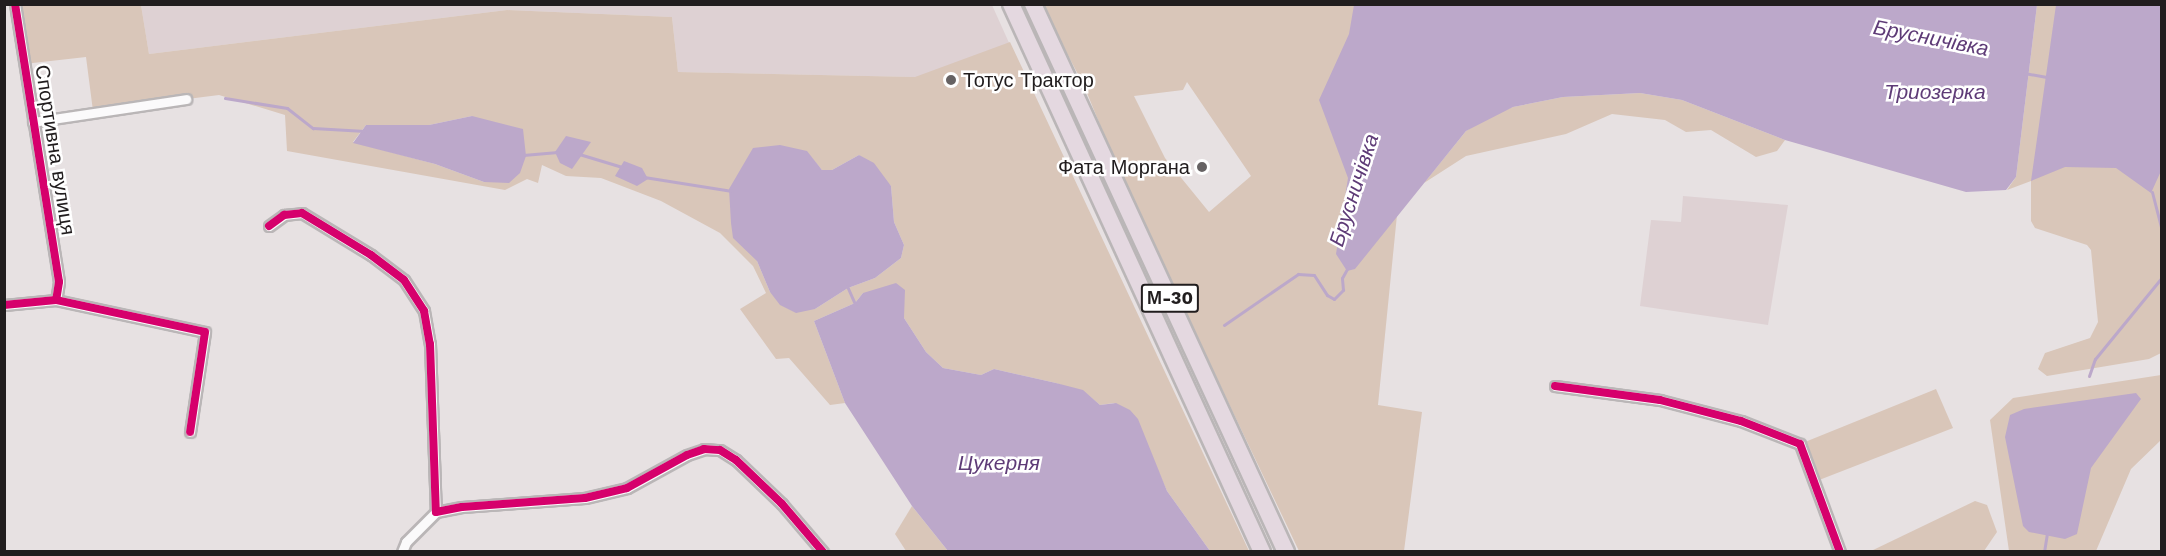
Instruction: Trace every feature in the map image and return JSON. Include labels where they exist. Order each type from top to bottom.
[{"type":"highway","name":"М-30","points":[[1011,4],[1262,552]]},
{"type":"highway","name":"М-30","points":[[1033,4],[1286,552]]},
{"type":"street","name":"Спортивна вулиця","points":[[15,4],[59,282],[56,300]]},
{"type":"street","points":[[33,122],[186,99]]},
{"type":"street","points":[[269,226],[284,215],[302,213],[371,255],[404,280],[424,311],[430,344],[436,512]]},
{"type":"street","points":[[4,305],[56,300],[205,332],[190,432]]},
{"type":"street","points":[[1554,386],[1660,400],[1742,421],[1800,444],[1840,552]]},
{"type":"street","points":[[402,552],[406,542],[436,512],[462,507],[585,498],[627,488],[704,449],[720,450],[736,460],[782,504],[823,552]]},
{"type":"shaded area","points":[[15,5],[141,5],[149,54],[507,10],[672,17],[678,72],[915,77],[1010,42],[1249,551],[1210,551],[1167,491],[1141,432],[1114,403],[1100,405],[1087,394],[1056,383],[994,369],[981,375],[943,368],[926,352],[904,318],[863,293],[855,303],[814,321],[845,403],[830,405],[789,358],[776,359],[740,309],[766,293],[753,266],[720,233],[661,201],[601,178],[566,176],[542,165],[538,183],[527,179],[505,190],[287,151],[285,115],[219,95],[93,111],[86,57],[24,64]],"holes":[[[472,116],[484,182],[435,164],[353,142],[366,125],[429,125]],[[806,151],[822,170],[832,170],[859,155],[891,186],[894,222],[904,245],[901,258],[875,278],[848,288],[815,309],[770,292],[757,261]]]},
{"type":"shaded area","points":[[141,5],[992,5],[1038,107],[914,77],[678,72],[672,17],[507,10],[149,54]]},
{"type":"shaded area","points":[[1042,5],[1361,5],[1379,231],[1397,215],[1378,405],[1422,412],[1404,551],[1299,551],[1122,179],[1085,88]],"holes":[[[1187,82],[1251,176],[1209,212],[1165,158],[1134,96],[1183,90]]]},
{"type":"shaded area","points":[[2037,5],[2074,5],[2161,119],[2161,353],[2149,359],[2047,376],[2038,369],[2045,353],[2090,338],[2098,322],[2091,250],[2087,245],[2035,228],[2031,221],[2031,181],[2007,190],[2016,177]]},
{"type":"shaded area","points":[[1640,93],[1682,100],[1785,140],[1777,151],[1756,157],[1711,130],[1686,132],[1665,120],[1612,114],[1566,134],[1466,156],[1424,183],[1466,131],[1489,116],[1513,107],[1563,97]]},
{"type":"shaded area","points":[[1683,196],[1788,205],[1768,325],[1640,306],[1651,220],[1681,222]]},
{"type":"shaded area","points":[[2161,375],[2161,440],[2131,469],[2096,551],[2009,551],[1990,420],[2013,398]]},
{"type":"shaded area","points":[[1936,389],[1953,428],[1814,482],[1800,444]]},
{"type":"shaded area","points":[[1975,501],[1987,505],[1997,532],[1984,551],[1871,551]]},
{"type":"shaded area","points":[[912,506],[948,551],[906,551],[895,534]]},
{"type":"water","name":"Триозерка","points":[[1354,5],[2037,5],[2016,177],[2006,190],[1966,192],[1785,140],[1682,100],[1640,93],[1563,97],[1513,107],[1466,131],[1355,269],[1347,271],[1336,254],[1348,178],[1319,100],[1349,34]]},
{"type":"water","name":"Триозерка","points":[[2056,5],[2161,5],[2161,171],[2151,193],[2116,168],[2065,167],[2031,181]]},
{"type":"water","points":[[472,116],[523,129],[526,156],[520,173],[509,183],[484,182],[435,164],[353,143],[366,125],[429,125]]},
{"type":"water","points":[[566,136],[591,142],[572,169],[560,163],[555,152]]},
{"type":"water","points":[[780,145],[807,151],[822,170],[832,170],[859,155],[874,163],[891,186],[894,222],[904,245],[901,258],[875,278],[848,288],[815,309],[796,313],[780,305],[770,292],[757,261],[733,238],[731,223],[729,189],[753,148]]},
{"type":"water","points":[[624,161],[642,168],[648,179],[637,186],[615,176]]},
{"type":"water","name":"Цукерня","points":[[896,283],[905,290],[904,318],[926,352],[943,368],[981,375],[994,369],[1083,390],[1100,405],[1116,403],[1130,410],[1138,419],[1167,491],[1210,551],[948,551],[912,506],[845,403],[814,321],[855,303],[863,293]]},
{"type":"water","points":[[2136,393],[2141,399],[2091,468],[2077,534],[2065,539],[2029,532],[2023,526],[2005,437],[2010,415],[2024,409]]},
{"type":"waterway","name":"Брусничівка","points":[[2024,73],[2047,77]]},
{"type":"waterway","points":[[225,98],[287,108],[313,128],[365,131]]},
{"type":"waterway","points":[[523,155],[558,152]]},
{"type":"waterway","points":[[579,154],[622,167]]},
{"type":"waterway","points":[[644,177],[732,191]]},
{"type":"waterway","points":[[2152,192],[2162,231]]},
{"type":"waterway","name":"Брусничівка","points":[[1224,325],[1298,274],[1314,275],[1327,295],[1334,299],[1343,290],[1342,278],[1348,267]]},
{"type":"waterway","points":[[2089,376],[2095,359],[2162,277]]},
{"type":"waterway","points":[[847,286],[855,304]]},
{"type":"waterway","points":[[2044,552],[2047,533]]},
{"type":"cycle path","points":[[15,4],[59,282],[56,300]]},
{"type":"cycle path","points":[[269,226],[284,215],[302,213],[371,255],[404,280],[424,311],[430,344],[436,512],[462,507],[585,498],[627,488],[687,455],[704,449],[720,450],[736,460],[782,504],[823,552]]},
{"type":"cycle path","points":[[4,305],[56,300],[205,332],[190,432]]},
{"type":"cycle path","points":[[1555,386],[1660,400],[1741,421],[1800,444],[1840,552]]},
{"type":"place","name":"Тотус Трактор","points":[[951,80]]},
{"type":"place","name":"Фата Моргана","points":[[1202,167]]}]
